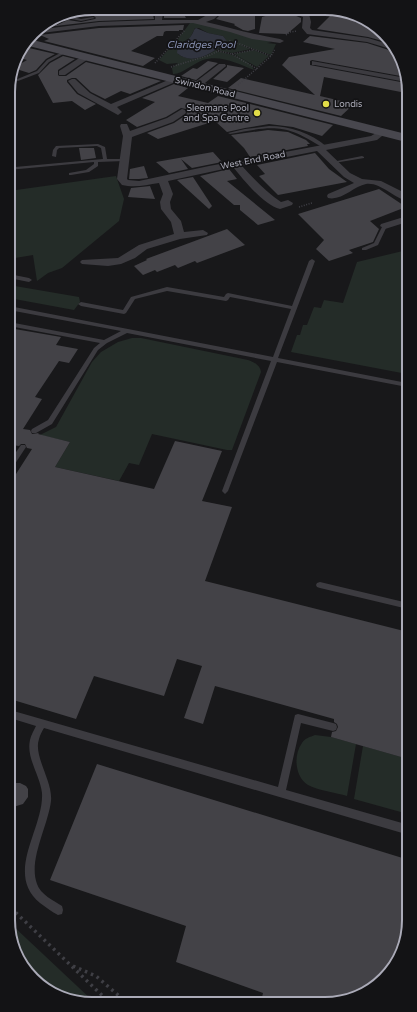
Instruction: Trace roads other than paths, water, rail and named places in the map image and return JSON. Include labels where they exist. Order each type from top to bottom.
[{"type":"main road","name":"Swindon Road","points":[[32,43],[402,137]]},
{"type":"street","points":[[158,22],[159,15]]},
{"type":"street","points":[[197,22],[210,15]]},
{"type":"street","points":[[303,15],[306,16],[306,28],[308,31],[316,34],[368,40],[387,46]]},
{"type":"street","points":[[61,22],[69,27]]},
{"type":"street","points":[[46,30],[69,27],[158,22],[197,22],[232,30],[248,36],[280,41]]},
{"type":"street","points":[[62,73],[87,57]]},
{"type":"street","points":[[315,63],[400,79]]},
{"type":"street","points":[[197,85],[222,66]]},
{"type":"street","points":[[72,81],[81,91],[114,109],[174,80]]},
{"type":"street","points":[[128,136],[170,120],[182,112]]},
{"type":"street","points":[[124,126],[128,136],[124,160]]},
{"type":"street","name":"West End Road","points":[[124,160],[122,181],[125,183],[134,184],[374,138],[383,132]]},
{"type":"street","points":[[322,147],[347,175],[360,182]]},
{"type":"street","points":[[236,164],[269,200],[280,206],[288,203]]},
{"type":"street","points":[[163,179],[168,194],[165,202],[166,209],[176,221],[179,236]]},
{"type":"street","points":[[332,196],[354,187],[360,182],[368,181],[378,183],[402,195]]},
{"type":"street","points":[[385,226],[402,221]]},
{"type":"street","points":[[86,262],[108,263],[121,261],[132,256],[143,247],[161,243],[179,236],[203,233]]},
{"type":"lane","points":[[72,18],[81,20],[93,18]]},
{"type":"lane","points":[[18,80],[38,72],[48,61],[65,52]]},
{"type":"lane","points":[[230,133],[268,126],[280,126],[307,136],[322,147]]},
{"type":"lane","points":[[54,156],[55,150],[58,147],[93,145],[103,147],[105,160]]},
{"type":"lane","points":[[334,162],[347,157],[362,157]]},
{"type":"lane","points":[[15,169],[24,170],[105,160],[124,160]]},
{"type":"lane","points":[[71,174],[90,170],[96,165],[96,161]]},
{"type":"lane","points":[[364,249],[376,244],[385,226]]},
{"type":"lane","points":[[225,491],[312,261]]},
{"type":"lane","points":[[15,277],[29,280]]},
{"type":"lane","points":[[81,304],[124,312],[134,298],[168,289],[226,299],[228,295],[294,308]]},
{"type":"lane","points":[[15,309],[402,384]]},
{"type":"lane","points":[[15,325],[105,342]]},
{"type":"lane","points":[[34,431],[50,422],[96,349],[105,342],[126,331]]},
{"type":"lane","points":[[15,459],[23,446]]},
{"type":"lane","points":[[320,585],[402,605]]},
{"type":"lane","points":[[15,715],[402,828]]},
{"type":"lane","points":[[280,792],[298,718],[333,727]]},
{"type":"lane","points":[[42,723],[34,740],[34,750],[46,788],[46,802],[32,853],[32,886],[38,894],[58,910]]},
{"type":"water","name":"Claridges Pool","points":[[196,28],[208,33],[223,36],[227,41],[203,56],[189,59],[183,57],[177,53],[178,49],[181,44],[190,38]]},
{"type":"place","name":"Londis","points":[[326,104]]},
{"type":"place","name":"Sleemans Pool and Spa Centre","points":[[257,113]]}]
